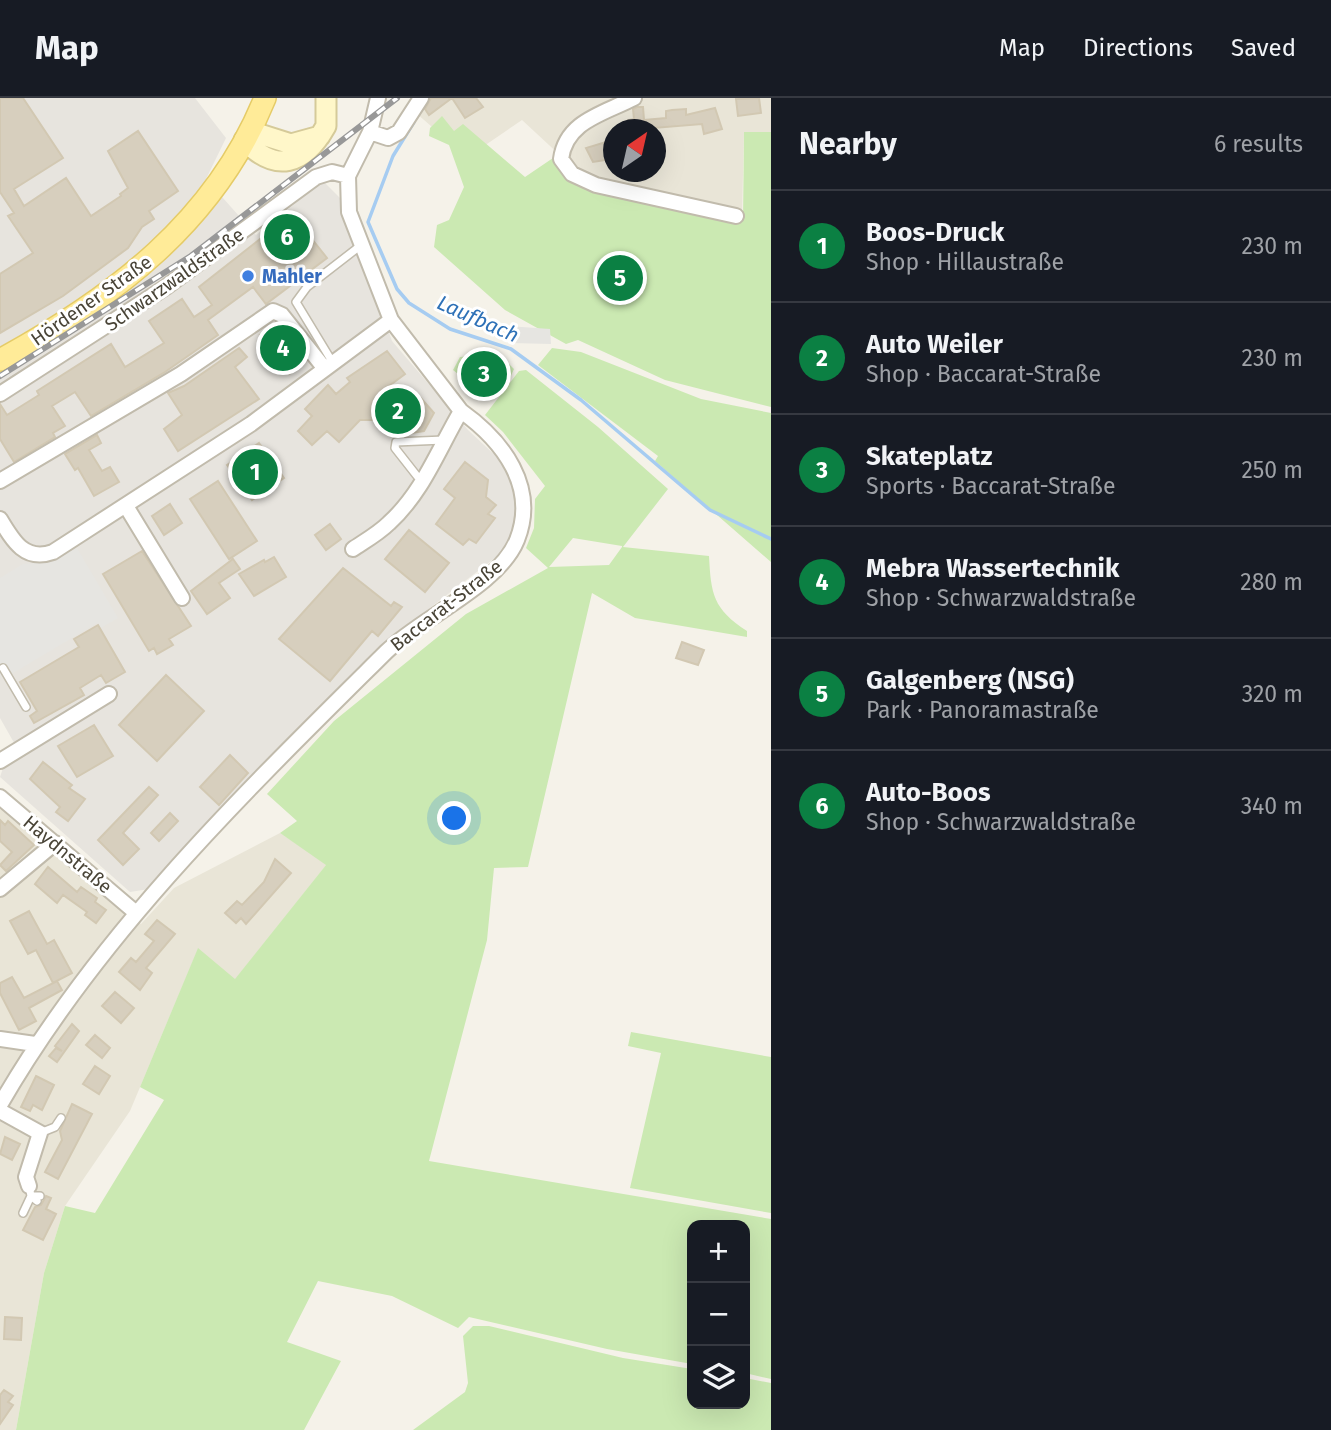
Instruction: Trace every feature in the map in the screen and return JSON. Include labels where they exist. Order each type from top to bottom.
[{"type":"main road","name":"Hördener Straße","points":[[0,360],[96,301],[152,260],[183,227],[226,171],[264,100]]},
{"type":"street","points":[[226,171],[265,159],[277,162],[301,156],[321,136],[328,117],[326,98]]},
{"type":"street","name":"Baccarat-Straße","points":[[0,1105],[35,1044],[135,912],[391,647],[493,573],[510,553],[523,518],[519,479],[502,449],[461,411],[391,320],[349,212],[348,176],[370,132],[378,98]]},
{"type":"street","points":[[370,132],[388,138],[399,132],[421,98]]},
{"type":"street","points":[[634,98],[573,129],[563,145],[561,159],[572,174],[596,185],[736,216]]},
{"type":"street","points":[[264,100],[271,128],[280,141]]},
{"type":"street","points":[[247,136],[304,143],[321,136]]},
{"type":"street","points":[[247,136],[265,159]]},
{"type":"street","name":"Schwarzwaldstraße","points":[[0,394],[166,287],[316,177],[332,172],[348,176]]},
{"type":"street","points":[[0,481],[181,374],[273,311],[282,315],[329,366]]},
{"type":"street","points":[[0,519],[23,551],[45,555],[126,506],[251,424],[391,320]]},
{"type":"street","points":[[353,549],[387,526],[406,505],[430,470],[461,411]]},
{"type":"street","points":[[126,506],[182,598]]},
{"type":"street","points":[[0,761],[109,694]]},
{"type":"street","name":"Haydnstraße","points":[[0,797],[135,912]]},
{"type":"street","points":[[0,889],[55,844]]},
{"type":"street","points":[[0,1039],[35,1044]]},
{"type":"street","points":[[0,1111],[40,1133],[26,1177],[34,1195]]},
{"type":"lane","points":[[329,366],[296,302],[307,287],[360,246]]},
{"type":"lane","points":[[417,476],[394,448],[396,442],[444,439]]},
{"type":"lane","points":[[3,667],[26,707]]},
{"type":"lane","points":[[40,1133],[55,1127],[61,1118]]},
{"type":"lane","points":[[23,1213],[34,1195]]},
{"type":"shaded area","points":[[0,98],[195,98],[226,138],[206,179],[256,235],[323,181],[340,198],[392,341],[468,430],[512,471],[517,513],[508,548],[375,650],[149,889],[130,892],[0,777],[3,768],[21,755],[0,718]]},
{"type":"shaded area","points":[[415,98],[771,98],[771,132],[744,132],[742,216],[606,182],[666,182],[666,119],[603,119],[603,181],[577,171],[522,120],[484,146],[470,160],[416,113]]},
{"type":"shaded area","points":[[507,326],[550,329],[551,344],[511,343]]},
{"type":"shaded area","points":[[77,548],[118,618],[101,628],[97,623],[3,679],[0,675],[0,578],[23,564],[45,563]]},
{"type":"shaded area","points":[[0,806],[141,924],[174,888],[280,833],[327,864],[235,980],[198,949],[130,1111],[65,1206],[44,1273],[16,1430],[0,1430]]},
{"type":"green space","points":[[442,116],[454,131],[463,124],[525,177],[553,158],[571,174],[591,181],[743,221],[744,132],[771,132],[771,407],[665,380],[578,340],[566,344],[505,310],[434,247],[437,225],[449,220],[464,187],[449,145],[429,136],[430,128]]},
{"type":"green space","points":[[552,348],[581,352],[701,399],[771,413],[771,562],[655,461],[658,456],[538,365]]},
{"type":"green space","points":[[460,357],[506,361],[514,369],[510,378],[489,399],[453,370]]},
{"type":"green space","points":[[526,370],[598,427],[668,489],[623,547],[709,556],[716,600],[727,615],[747,631],[747,637],[635,618],[592,593],[528,867],[494,868],[487,940],[429,1161],[771,1219],[771,1379],[750,1374],[750,1220],[687,1220],[687,1363],[607,1349],[469,1317],[458,1328],[392,1296],[318,1281],[287,1342],[341,1361],[304,1430],[16,1430],[44,1273],[65,1206],[95,1213],[164,1100],[140,1087],[198,948],[235,979],[326,865],[280,833],[297,821],[267,794],[334,721],[466,614],[548,568],[526,548],[534,528],[535,499],[545,486],[503,432],[485,415],[519,371]],"holes":[[[573,538],[622,547],[609,565],[549,567]]]},
{"type":"green space","points":[[631,1032],[771,1057],[771,1213],[630,1188],[661,1053],[628,1046]]},
{"type":"green space","points":[[473,1326],[489,1326],[623,1358],[687,1368],[687,1409],[750,1409],[750,1379],[771,1383],[771,1430],[413,1430],[465,1392],[468,1383],[463,1336]]},
{"type":"building","points":[[0,98],[23,98],[63,158],[14,189],[24,206],[66,178],[91,216],[121,196],[128,188],[108,151],[138,131],[178,191],[149,211],[154,219],[142,227],[128,248],[63,296],[0,333],[0,274],[33,253],[8,216],[14,213],[0,192]]},
{"type":"building","points":[[431,98],[452,98],[429,115],[425,109]]},
{"type":"building","points":[[452,98],[476,98],[483,107],[465,118]]},
{"type":"building","points":[[759,98],[761,113],[738,116],[736,99]]},
{"type":"building","points":[[643,107],[644,119],[634,119],[633,109]]},
{"type":"building","points":[[715,108],[722,129],[704,134],[702,124],[666,127],[666,119],[655,119],[666,118],[666,111],[686,109],[686,115]]},
{"type":"building","points":[[603,143],[603,160],[593,162],[586,148]]},
{"type":"building","points":[[292,214],[327,258],[266,304],[253,287],[208,320],[218,335],[165,372],[91,416],[75,392],[52,406],[65,426],[53,433],[55,437],[14,462],[0,439],[0,404],[7,415],[39,395],[37,391],[111,344],[125,367],[164,343],[149,321],[182,299],[194,317],[212,305],[199,287]]},
{"type":"building","points":[[276,323],[305,362],[289,374],[285,369],[280,373],[274,365],[280,361],[260,335]]},
{"type":"building","points":[[239,348],[247,357],[235,367],[259,399],[178,451],[164,429],[182,415],[168,393],[184,386]]},
{"type":"building","points":[[387,351],[405,374],[389,386],[400,400],[420,397],[434,413],[424,431],[405,434],[385,407],[380,420],[360,420],[339,442],[327,431],[312,445],[298,431],[312,416],[305,409],[328,385],[336,394],[350,382],[347,378]]},
{"type":"building","points":[[97,435],[101,443],[89,450],[102,471],[110,467],[119,482],[94,496],[78,468],[75,470],[65,454]]},
{"type":"building","points":[[259,443],[284,478],[252,500],[227,465]]},
{"type":"building","points":[[465,462],[488,480],[486,497],[496,505],[488,514],[495,518],[476,543],[469,539],[463,545],[436,524],[455,498],[444,489]]},
{"type":"building","points":[[218,481],[257,541],[229,559],[190,499]]},
{"type":"building","points":[[170,504],[182,523],[164,535],[152,516]]},
{"type":"building","points":[[330,524],[341,539],[326,550],[315,535]]},
{"type":"building","points":[[409,530],[449,563],[425,592],[385,559]]},
{"type":"building","points":[[142,551],[191,626],[169,639],[173,645],[157,654],[154,648],[149,651],[103,574]]},
{"type":"building","points":[[274,557],[286,577],[254,596],[239,574]]},
{"type":"building","points":[[233,559],[240,569],[219,583],[230,598],[207,614],[191,591]]},
{"type":"building","points":[[343,568],[391,606],[394,602],[402,607],[378,636],[372,631],[330,681],[279,639]]},
{"type":"building","points":[[98,625],[125,672],[106,683],[101,675],[80,688],[84,695],[34,723],[30,716],[37,711],[20,682],[79,647],[74,639]]},
{"type":"building","points":[[682,642],[704,650],[698,665],[676,658]]},
{"type":"building","points":[[166,675],[204,711],[157,761],[119,725]]},
{"type":"building","points":[[94,725],[113,756],[77,777],[58,746]]},
{"type":"building","points":[[230,755],[248,773],[219,805],[200,787]]},
{"type":"building","points":[[43,762],[72,785],[69,788],[85,799],[68,821],[56,812],[60,807],[30,779]]},
{"type":"building","points":[[149,787],[158,795],[123,833],[139,849],[123,865],[98,840]]},
{"type":"building","points":[[170,813],[178,821],[159,841],[151,833]]},
{"type":"building","points":[[0,820],[5,825],[8,821],[34,845],[6,871],[0,865],[12,852],[0,841]]},
{"type":"building","points":[[275,859],[291,873],[246,924],[241,918],[236,923],[225,913],[237,901],[242,905],[264,882]]},
{"type":"building","points":[[48,867],[77,892],[81,887],[97,898],[95,902],[106,910],[96,923],[85,915],[87,912],[63,895],[57,903],[35,884]]},
{"type":"building","points":[[29,911],[47,944],[54,940],[72,973],[53,983],[36,950],[28,954],[10,921]]},
{"type":"building","points":[[157,920],[175,934],[146,968],[152,973],[140,990],[119,972],[131,958],[136,962],[154,941],[145,934]]},
{"type":"building","points":[[12,977],[24,998],[57,981],[62,990],[29,1008],[36,1021],[19,1030],[0,993],[0,983]]},
{"type":"building","points":[[115,992],[134,1008],[121,1023],[102,1006]]},
{"type":"building","points":[[72,1024],[79,1031],[57,1062],[49,1056],[56,1048],[62,1051],[55,1046]]},
{"type":"building","points":[[95,1035],[110,1048],[102,1058],[86,1045]]},
{"type":"building","points":[[95,1066],[110,1076],[99,1094],[83,1084]]},
{"type":"building","points":[[36,1076],[54,1085],[42,1110],[33,1105],[30,1111],[21,1107]]},
{"type":"building","points":[[72,1104],[92,1114],[58,1179],[45,1172],[62,1140],[60,1131]]},
{"type":"building","points":[[5,1137],[20,1144],[12,1160],[0,1154]]},
{"type":"building","points":[[46,1196],[51,1198],[46,1209],[56,1214],[43,1240],[23,1230],[35,1207],[41,1205]]},
{"type":"building","points":[[5,1317],[22,1318],[21,1340],[4,1339]]},
{"type":"building","points":[[4,1390],[13,1396],[8,1402],[13,1405],[0,1424],[0,1395]]},
{"type":"waterway","name":"Laufbach","points":[[414,122],[393,156],[368,222],[397,289],[409,303],[450,329],[511,349],[581,400],[710,510],[771,539]]},
{"type":"railway","points":[[0,376],[191,256],[397,98]]},
{"type":"place","name":"Auto-Boos","points":[[287,237]]},
{"type":"place","name":"Mahler","points":[[248,276]]},
{"type":"place","name":"Galgenberg (NSG)","points":[[620,278]]},
{"type":"place","name":"Mebra Wassertechnik","points":[[283,348]]},
{"type":"place","name":"Skateplatz","points":[[484,374]]},
{"type":"place","name":"Auto Weiler","points":[[398,411]]},
{"type":"place","name":"Boos-Druck","points":[[255,472]]}]
